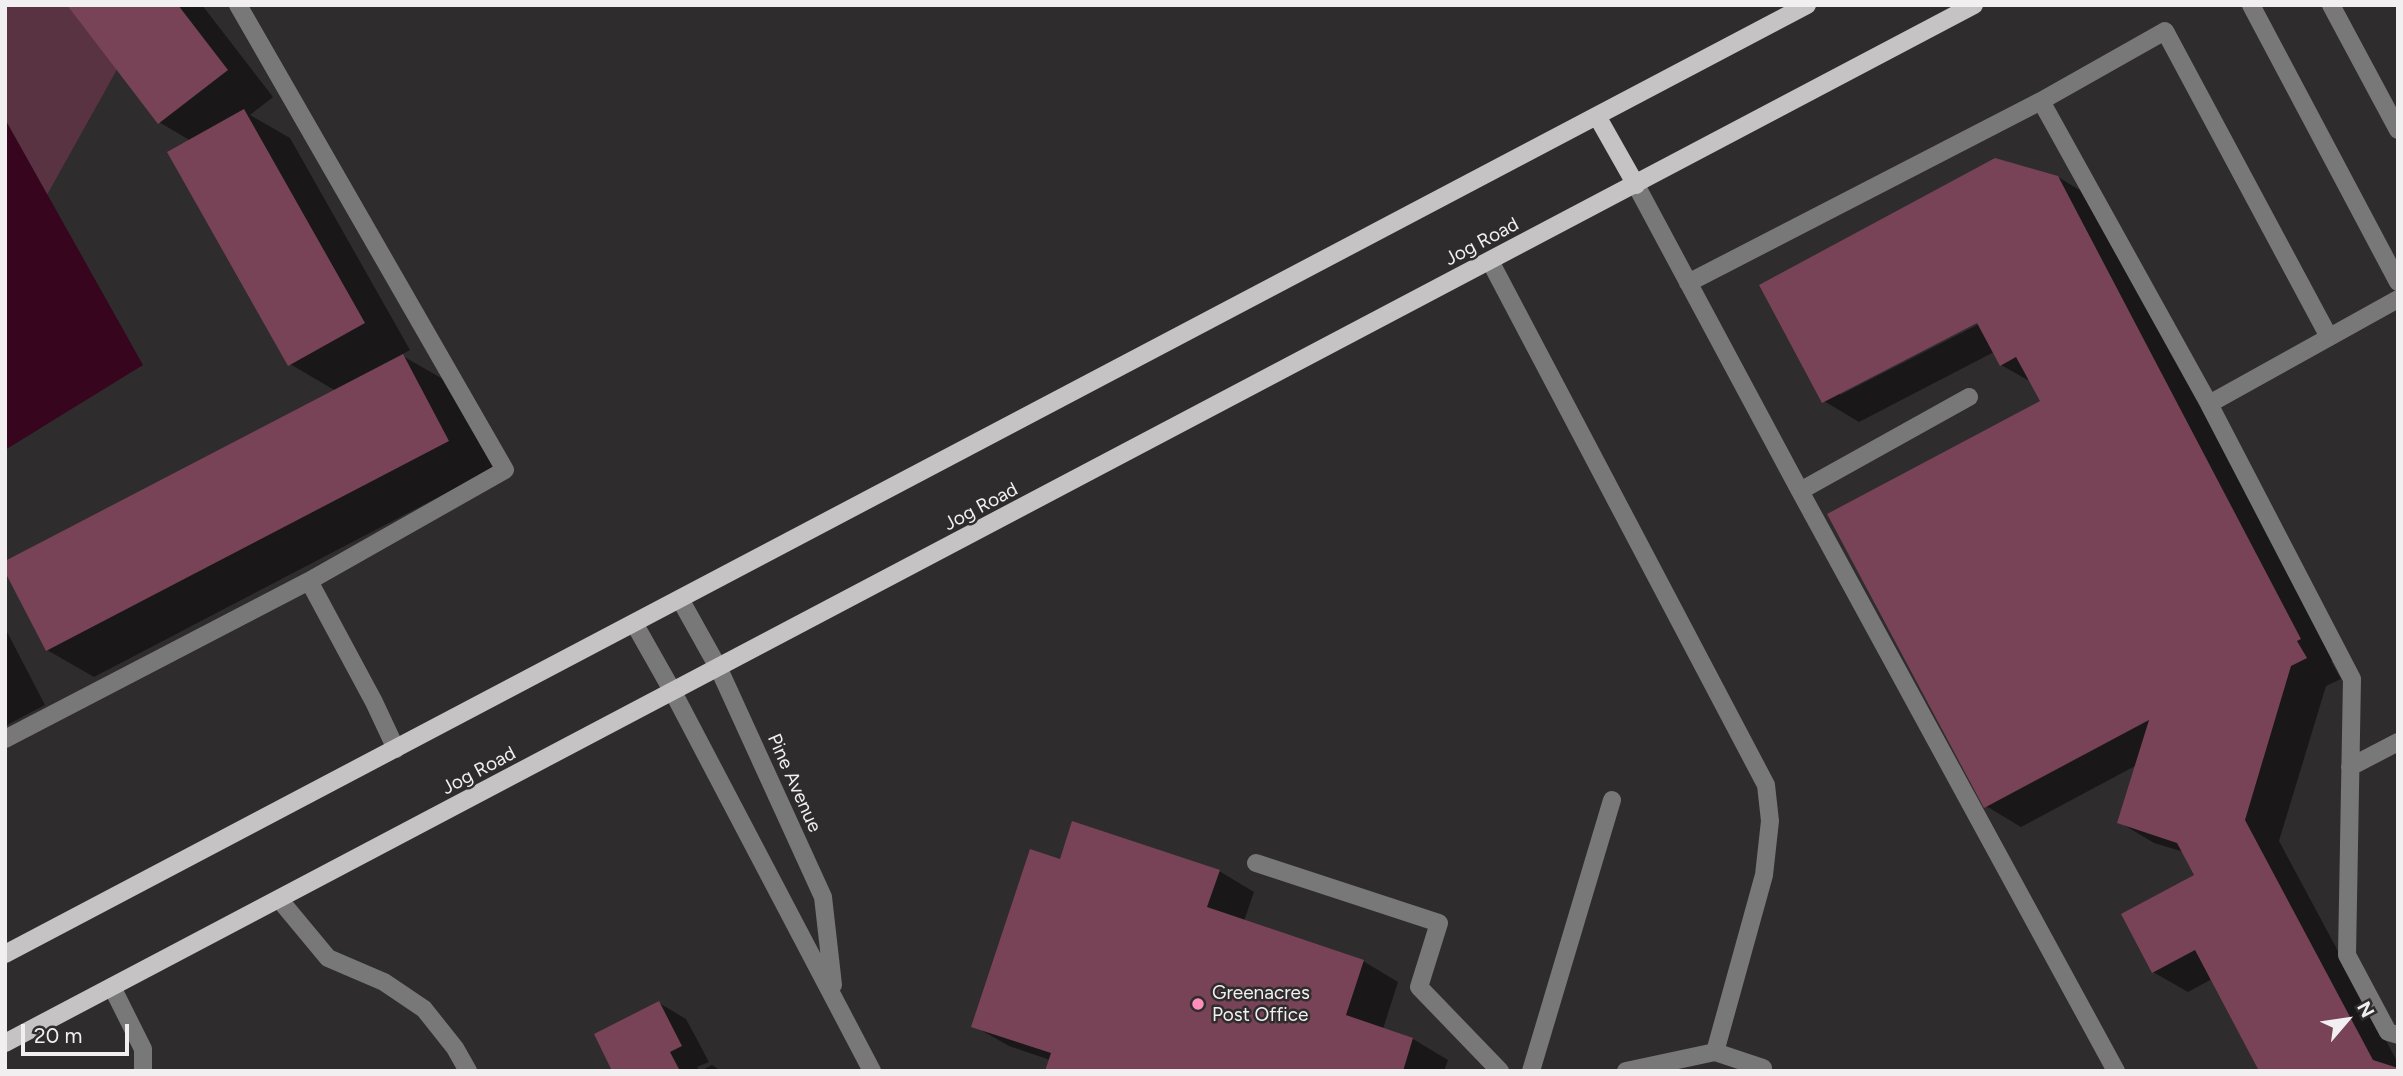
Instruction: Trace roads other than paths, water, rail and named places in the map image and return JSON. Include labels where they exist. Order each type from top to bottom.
[{"type":"main road","points":[[5,954],[1807,5]]},
{"type":"main road","name":"Jog Road","points":[[5,1043],[719,669],[1974,5]]},
{"type":"main road","points":[[1597,116],[1636,185]]},
{"type":"street","points":[[5,738],[309,581],[505,470],[238,5]]},
{"type":"street","points":[[2251,5],[2398,282]]},
{"type":"street","points":[[2331,5],[2398,130]]},
{"type":"street","points":[[1688,283],[2041,101],[2165,31],[2329,337]]},
{"type":"street","points":[[2041,101],[2209,404],[2351,679],[2347,955],[2388,1032],[2398,1035]]},
{"type":"street","points":[[1636,185],[2116,1071]]},
{"type":"street","points":[[1490,261],[1766,785],[1770,821],[1764,875],[1715,1052]]},
{"type":"street","points":[[2209,404],[2398,299]]},
{"type":"street","points":[[1800,491],[1969,397]]},
{"type":"street","points":[[309,581],[396,749]]},
{"type":"street","name":"Pine Avenue","points":[[680,599],[719,669],[823,897],[834,995]]},
{"type":"street","name":"Pine Avenue","points":[[634,623],[872,1071]]},
{"type":"street","points":[[2350,767],[2398,743]]},
{"type":"street","points":[[1531,1071],[1612,800]]},
{"type":"street","points":[[1256,863],[1439,923],[1419,987],[1500,1071]]},
{"type":"street","points":[[279,900],[328,958],[384,982],[424,1009],[455,1048],[468,1071]]},
{"type":"street","points":[[112,987],[143,1049],[143,1071]]},
{"type":"street","points":[[1626,1071],[1715,1052],[1763,1068],[1762,1071]]},
{"type":"place","name":"Greenacres Post Office","points":[[1198,1004]]}]
